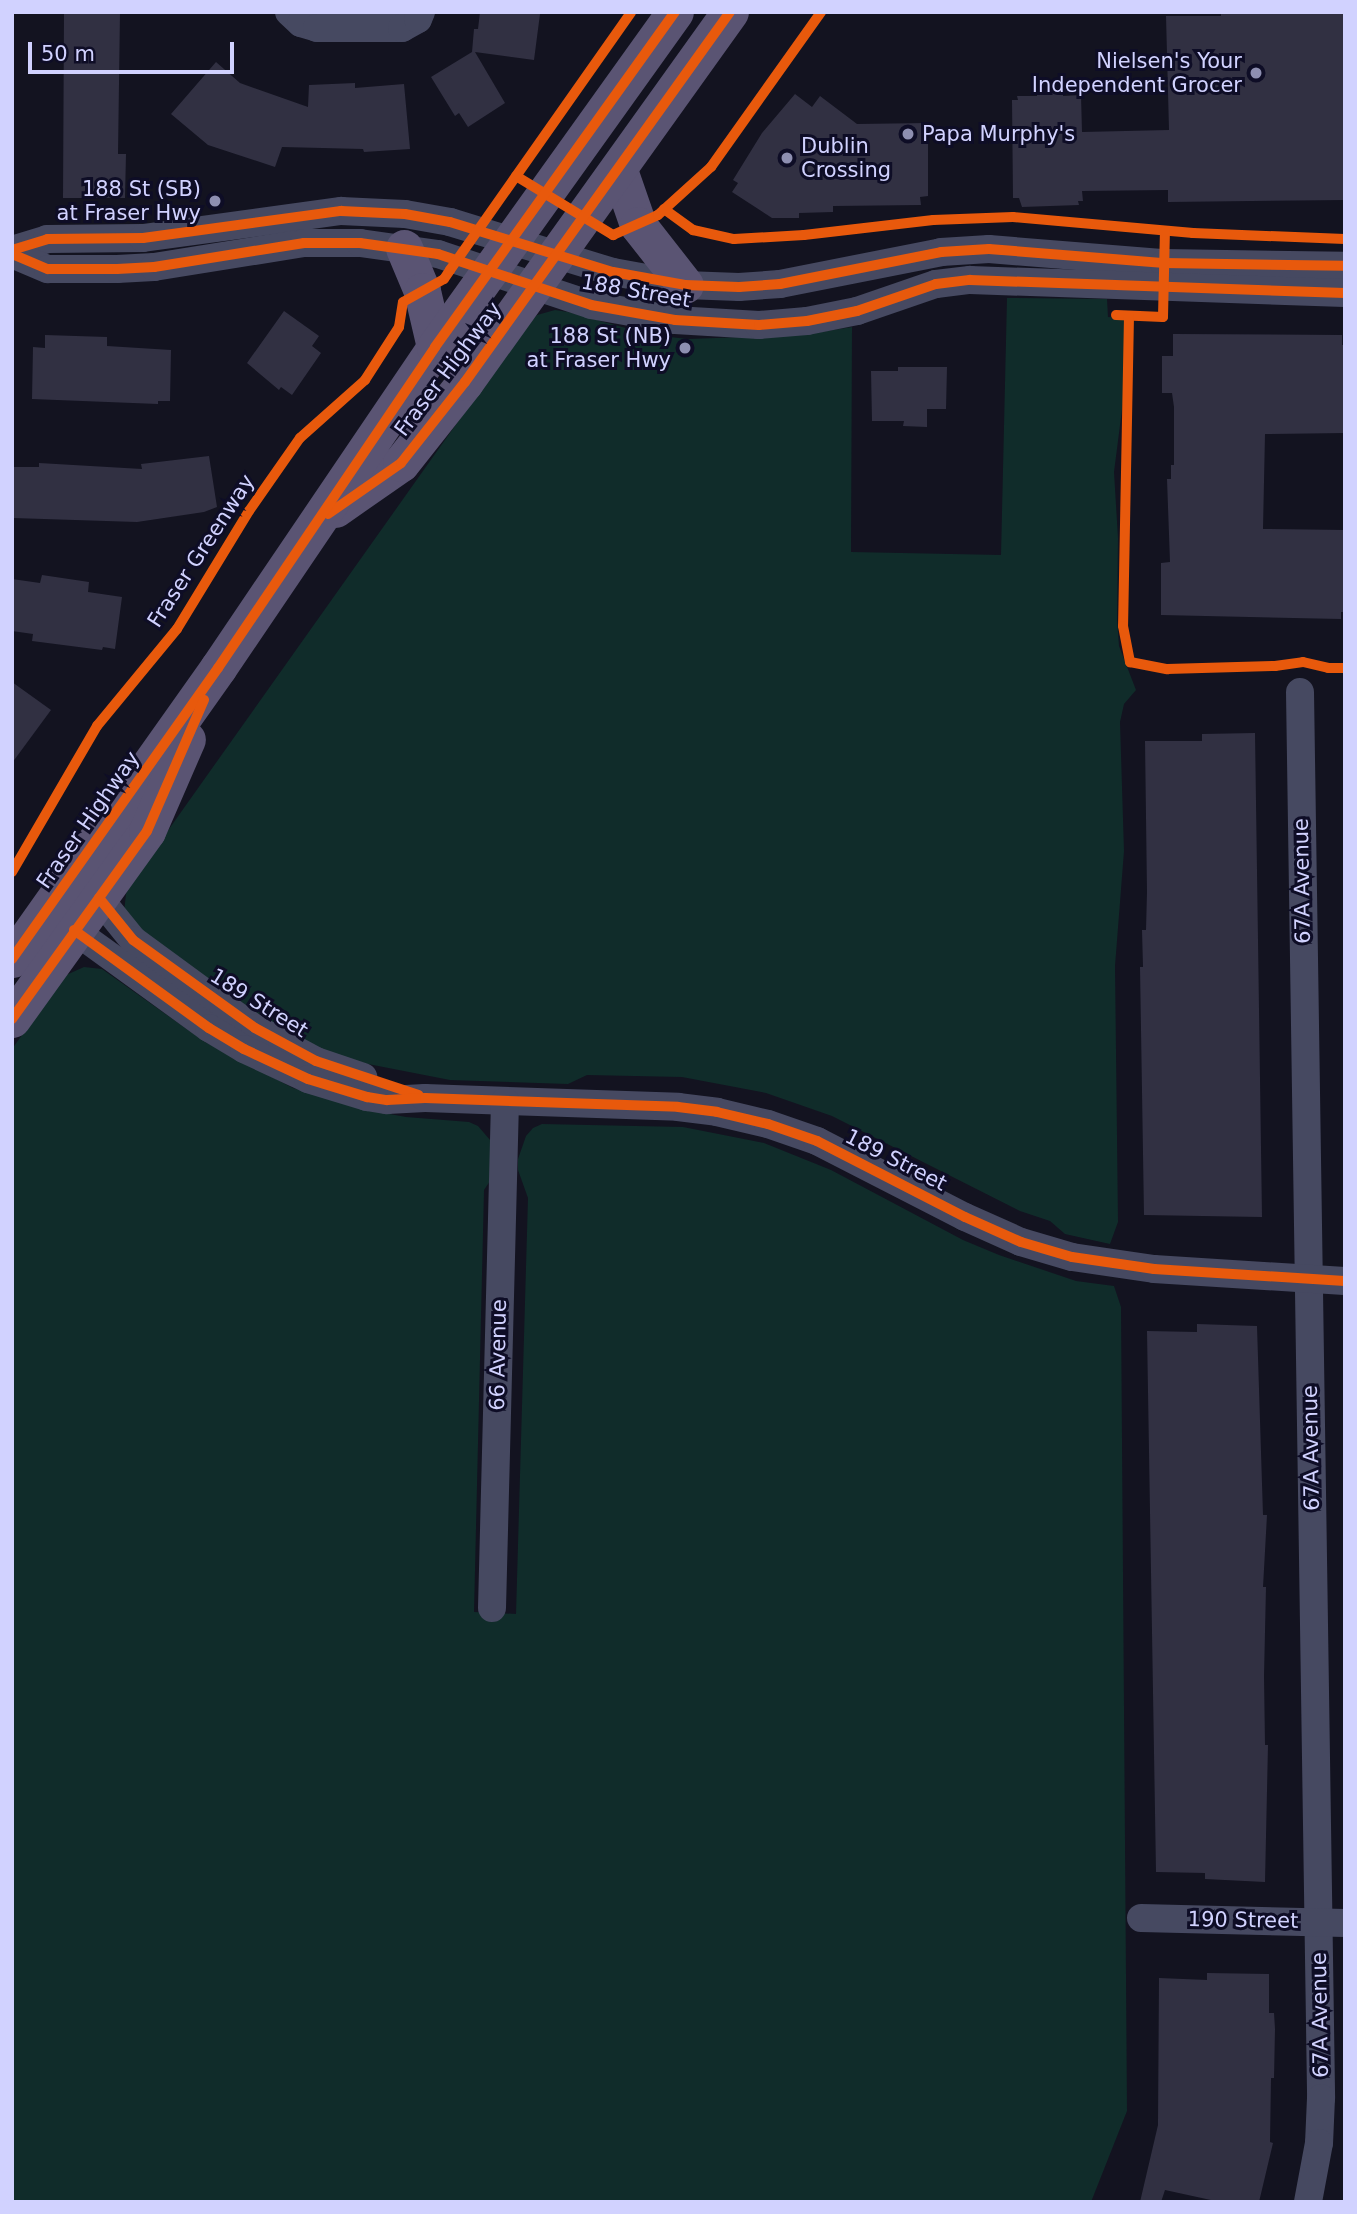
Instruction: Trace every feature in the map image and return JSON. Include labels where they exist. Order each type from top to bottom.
[{"type":"main road","name":"Fraser Highway","points":[[12,959],[218,668],[435,347],[675,12]]},
{"type":"main road","name":"Fraser Highway","points":[[320,520],[401,463],[465,382],[730,12]]},
{"type":"main road","points":[[619,170],[638,225],[685,285]]},
{"type":"main road","points":[[404,248],[422,291],[435,347]]},
{"type":"main road","name":"Fraser Highway","points":[[12,1019],[146,831],[218,668]]},
{"type":"main road","points":[[74,930],[71,921],[74,909],[99,839]]},
{"type":"street","points":[[289,12],[301,23],[317,28],[402,27],[418,19],[421,12]]},
{"type":"street","name":"188 Street","points":[[12,252],[47,239],[143,238],[341,211],[416,216],[514,239],[613,272],[685,285],[780,284],[941,252],[989,249],[1164,263],[1345,266]]},
{"type":"street","name":"188 Street","points":[[12,252],[48,269],[117,269],[154,267],[304,243],[360,243],[404,248],[458,260],[572,300],[641,314],[760,325],[807,321],[857,311],[936,284],[970,280],[1345,293]]},
{"type":"street","name":"67A Avenue","points":[[1300,692],[1308,1279],[1331,1922],[1319,2143],[1308,2202]]},
{"type":"street","name":"189 Street","points":[[99,898],[133,940],[255,1028],[316,1061],[425,1098]]},
{"type":"street","name":"189 Street","points":[[74,930],[198,1020],[244,1049],[308,1079],[367,1097],[387,1100],[425,1098],[678,1107],[717,1112],[768,1124],[817,1141],[965,1217],[1021,1242],[1058,1254],[1142,1268],[1345,1281]]},
{"type":"street","name":"66 Avenue","points":[[492,1608],[505,1101]]},
{"type":"street","name":"190 Street","points":[[1142,1918],[1331,1922]]},
{"type":"green space","points":[[1007,298],[1107,299],[1108,317],[1124,318],[1124,394],[1114,472],[1118,538],[1117,619],[1119,646],[1136,690],[1124,704],[1120,722],[1124,851],[1115,966],[1118,1222],[1110,1244],[1065,1234],[1050,1221],[1020,1211],[832,1116],[766,1093],[682,1077],[587,1075],[568,1084],[450,1080],[368,1064],[325,1051],[283,1030],[142,936],[124,912],[130,884],[523,330],[537,315],[555,310],[568,312],[651,335],[688,339],[802,335],[852,327],[851,552],[1001,555]]},
{"type":"green space","points":[[84,967],[102,969],[205,1042],[293,1088],[368,1110],[406,1117],[469,1122],[478,1126],[490,1140],[494,1154],[492,1178],[484,1190],[474,1612],[516,1614],[528,1198],[518,1170],[518,1159],[526,1136],[533,1128],[542,1124],[683,1127],[764,1143],[831,1170],[963,1240],[999,1255],[1076,1281],[1114,1286],[1121,1307],[1127,2111],[1091,2202],[12,2202],[12,1049],[64,976]]},
{"type":"building","points":[[64,12],[120,12],[118,154],[126,154],[125,198],[63,198]]},
{"type":"building","points":[[480,12],[540,14],[534,60],[475,52],[505,103],[468,127],[459,113],[455,116],[431,77],[472,52],[474,29],[478,29]]},
{"type":"building","name":"Nielsen's Your Independent Grocer","points":[[1221,12],[1345,12],[1345,200],[1168,202],[1168,190],[1082,191],[1083,201],[1078,201],[1079,205],[1022,207],[1019,198],[1013,198],[1012,100],[1018,100],[1017,96],[1037,96],[1037,90],[1063,89],[1063,96],[1081,95],[1082,132],[1169,130],[1166,16],[1221,16]]},
{"type":"building","points":[[216,62],[240,83],[308,107],[309,85],[355,83],[355,88],[404,84],[410,149],[364,152],[363,149],[282,147],[275,167],[208,145],[171,114]]},
{"type":"building","points":[[795,94],[812,107],[820,96],[857,124],[928,123],[928,196],[920,197],[921,205],[833,206],[833,212],[799,213],[799,218],[772,218],[732,192],[738,183],[733,180],[762,133]]},
{"type":"building","points":[[284,311],[319,336],[312,346],[321,353],[292,395],[281,387],[279,390],[247,363]]},
{"type":"building","points":[[1173,334],[1342,335],[1342,345],[1345,345],[1345,433],[1265,434],[1263,529],[1345,530],[1345,612],[1341,612],[1341,619],[1161,615],[1161,563],[1170,562],[1167,479],[1171,479],[1171,465],[1174,465],[1174,407],[1172,393],[1162,393],[1162,356],[1173,356]]},
{"type":"building","points":[[45,335],[107,337],[107,346],[171,350],[170,401],[158,401],[158,404],[32,399],[33,347],[45,348]]},
{"type":"building","points":[[898,367],[947,367],[946,409],[927,409],[927,427],[903,426],[904,421],[872,421],[871,371],[898,371]]},
{"type":"building","points":[[209,456],[217,507],[204,512],[137,522],[13,518],[14,467],[39,467],[39,463],[142,469],[141,464]]},
{"type":"building","points":[[42,575],[89,582],[88,592],[122,597],[115,649],[103,647],[102,650],[32,641],[33,634],[12,631],[12,579],[40,583]]},
{"type":"building","points":[[12,682],[51,710],[12,763]]},
{"type":"building","points":[[1255,733],[1262,1217],[1144,1215],[1140,967],[1143,967],[1142,930],[1146,930],[1147,892],[1145,741],[1202,741],[1202,734]]},
{"type":"building","points":[[1197,1324],[1257,1326],[1263,1515],[1267,1515],[1263,1587],[1266,1587],[1265,1745],[1268,1745],[1265,1882],[1205,1879],[1205,1873],[1156,1872],[1147,1331],[1197,1332]]},
{"type":"building","points":[[1207,1973],[1269,1974],[1269,2013],[1274,2013],[1275,2029],[1274,2078],[1271,2078],[1270,2142],[1273,2143],[1259,2202],[1220,2202],[1165,2190],[1161,2202],[1140,2202],[1158,2125],[1159,1978],[1207,1980]]},
{"type":"cycle path","name":"Fraser Greenway","points":[[12,872],[97,726],[177,629],[249,511],[300,438],[365,380],[399,327],[403,302],[444,279],[631,12]]},
{"type":"cycle path","points":[[12,959],[218,668],[435,347],[675,12]]},
{"type":"cycle path","points":[[328,514],[401,463],[465,382],[730,12]]},
{"type":"cycle path","points":[[516,176],[613,235],[658,215],[711,167],[821,12]]},
{"type":"cycle path","points":[[664,209],[693,230],[734,239],[804,235],[933,220],[1013,217],[1193,233],[1345,239]]},
{"type":"cycle path","points":[[12,250],[47,239],[143,238],[341,211],[405,214],[450,222],[613,272],[685,285],[739,287],[780,284],[941,252],[989,249],[1164,263],[1345,266]]},
{"type":"cycle path","points":[[1116,315],[1163,317],[1165,231]]},
{"type":"cycle path","points":[[12,254],[48,269],[117,269],[154,267],[304,243],[360,243],[438,254],[591,305],[675,320],[759,325],[807,321],[857,311],[936,284],[970,280],[1345,293]]},
{"type":"cycle path","points":[[1129,316],[1123,626],[1130,662],[1167,669],[1275,666],[1303,662],[1328,668],[1345,668]]},
{"type":"cycle path","points":[[12,1019],[147,831],[204,700]]},
{"type":"cycle path","points":[[99,898],[133,940],[255,1028],[316,1061],[419,1095]]},
{"type":"cycle path","points":[[74,930],[209,1028],[244,1049],[308,1079],[367,1097],[387,1100],[425,1098],[678,1107],[717,1112],[768,1124],[817,1141],[965,1217],[1021,1242],[1072,1257],[1154,1269],[1345,1281]]},
{"type":"place","name":"Nielsen's Your Independent Grocer","points":[[1256,73]]},
{"type":"place","name":"Papa Murphy's","points":[[908,134]]},
{"type":"place","name":"Dublin Crossing","points":[[787,158]]},
{"type":"place","name":"188 St (SB) at Fraser Hwy","points":[[215,201]]},
{"type":"place","name":"188 St (NB) at Fraser Hwy","points":[[685,348]]}]
